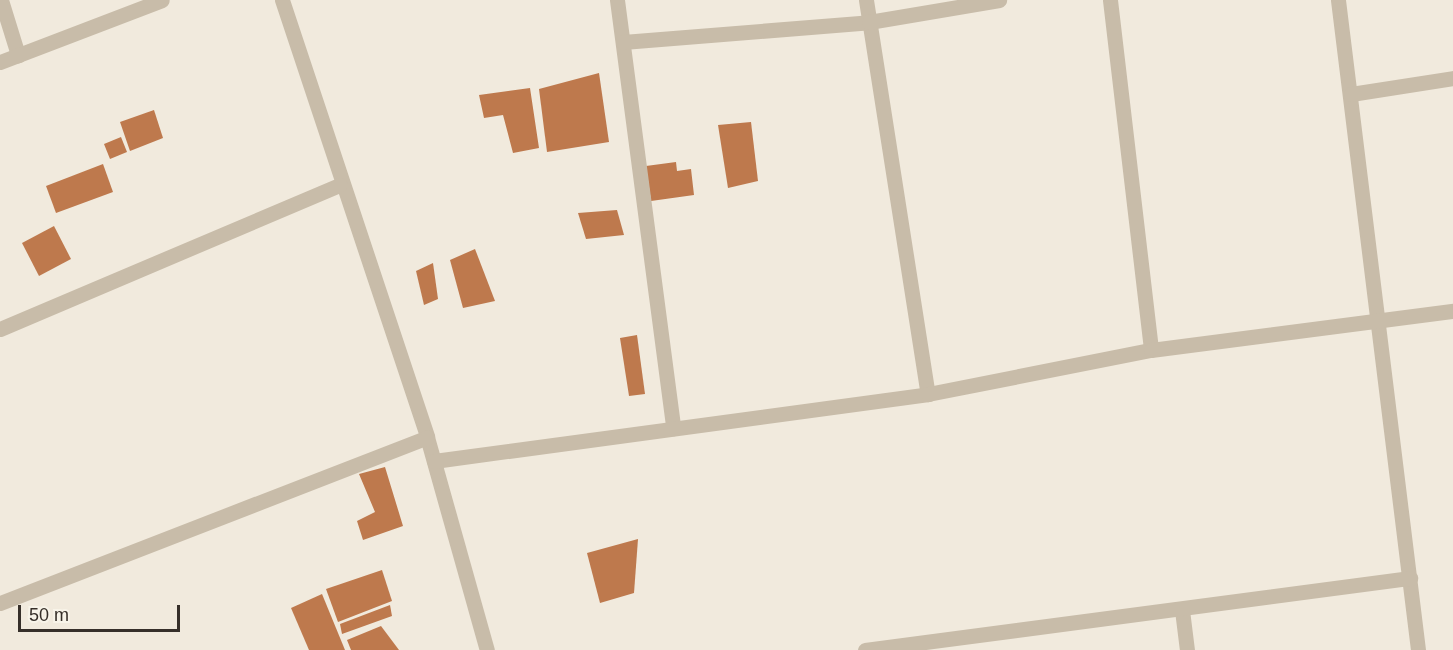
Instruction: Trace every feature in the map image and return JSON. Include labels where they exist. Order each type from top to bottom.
[{"type":"street","points":[[1,0],[18,55]]},
{"type":"street","points":[[0,62],[162,0]]},
{"type":"street","points":[[282,0],[340,185],[427,437],[487,650]]},
{"type":"street","points":[[617,0],[673,428]]},
{"type":"street","points":[[866,0],[928,394]]},
{"type":"street","points":[[623,42],[869,22],[999,0]]},
{"type":"street","points":[[1110,0],[1151,350]]},
{"type":"street","points":[[1338,0],[1418,650]]},
{"type":"street","points":[[1351,94],[1453,78]]},
{"type":"street","points":[[0,329],[340,185]]},
{"type":"street","points":[[434,461],[928,394],[1151,350],[1378,323],[1453,311]]},
{"type":"street","points":[[0,603],[427,437]]},
{"type":"street","points":[[865,650],[1182,610],[1410,578]]},
{"type":"street","points":[[1182,610],[1187,650]]},
{"type":"building","points":[[599,73],[609,142],[547,152],[539,89]]},
{"type":"building","points":[[530,88],[539,148],[513,153],[503,115],[484,118],[479,95]]},
{"type":"building","points":[[154,110],[163,138],[130,151],[120,122]]},
{"type":"building","points":[[751,122],[758,181],[728,188],[718,125]]},
{"type":"building","points":[[121,137],[127,152],[110,159],[104,144]]},
{"type":"building","points":[[676,162],[677,171],[691,169],[694,195],[651,201],[646,166]]},
{"type":"building","points":[[103,164],[113,192],[56,213],[46,186]]},
{"type":"building","points":[[617,210],[624,235],[586,239],[578,213]]},
{"type":"building","points":[[54,226],[71,259],[39,276],[22,243]]},
{"type":"building","points":[[475,249],[495,301],[463,308],[450,260]]},
{"type":"building","points":[[433,263],[438,299],[424,305],[416,271]]},
{"type":"building","points":[[637,335],[645,394],[629,396],[620,338]]},
{"type":"building","points":[[385,467],[403,526],[363,540],[357,521],[375,512],[359,474]]},
{"type":"building","points":[[638,539],[634,593],[600,603],[587,553]]},
{"type":"building","points":[[382,570],[392,601],[338,622],[326,589]]},
{"type":"building","points":[[322,594],[345,650],[309,650],[291,608]]},
{"type":"building","points":[[390,605],[392,616],[342,634],[340,624]]},
{"type":"building","points":[[381,626],[399,650],[351,650],[347,640]]}]
